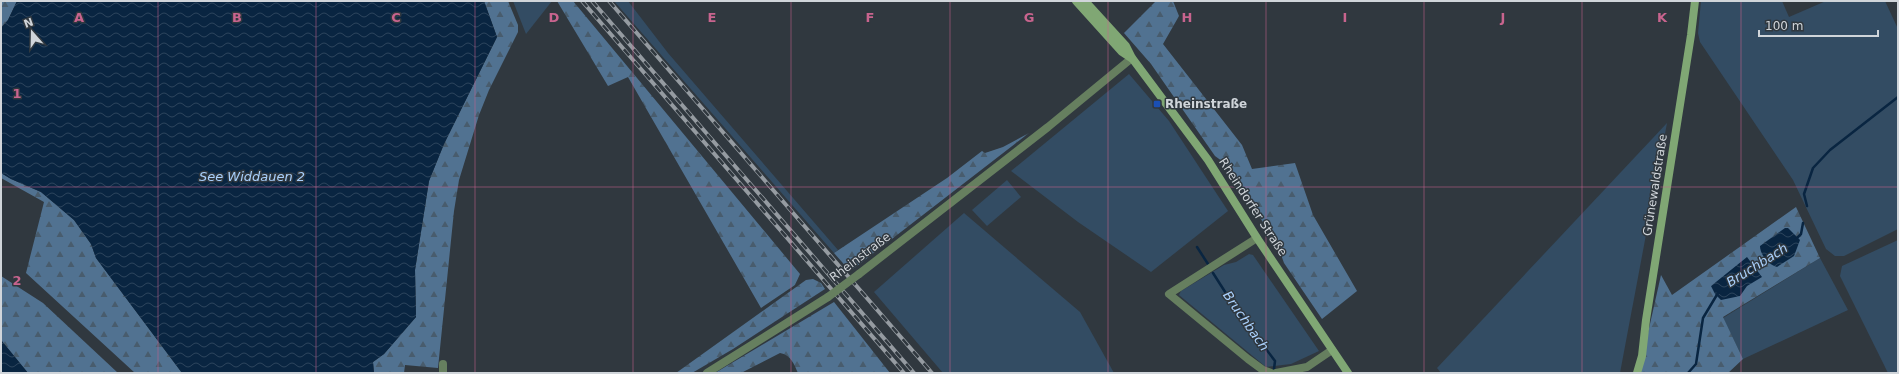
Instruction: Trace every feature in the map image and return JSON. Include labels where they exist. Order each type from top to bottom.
[{"type":"main road","name":"Rheindorfer Straße","points":[[1076,1],[1122,52],[1132,58]]},
{"type":"main road","name":"Rheindorfer Straße","points":[[1085,1],[1126,46],[1132,58],[1204,154],[1257,238],[1348,373]]},
{"type":"main road","name":"Grünewaldstraße","points":[[1638,373],[1642,356],[1646,320],[1691,35],[1695,1]]},
{"type":"street","name":"Rheinstraße","points":[[707,373],[828,297],[1048,127],[1132,58]]},
{"type":"street","points":[[1257,238],[1169,294],[1248,359],[1263,370],[1271,373]]},
{"type":"street","points":[[1276,373],[1307,367],[1332,350]]},
{"type":"street","points":[[443,364],[443,373]]},
{"type":"shaded area","points":[[513,1],[552,1],[526,34]]},
{"type":"shaded area","points":[[614,1],[628,1],[668,53],[838,250],[834,253]]},
{"type":"shaded area","points":[[1701,1],[1782,1],[1789,17],[1826,1],[1885,1],[1898,29],[1898,229],[1844,256],[1835,256],[1826,249],[1793,180],[1700,42],[1698,33]]},
{"type":"shaded area","points":[[1129,74],[1169,121],[1228,211],[1151,272],[1078,222],[1011,171]]},
{"type":"shaded area","points":[[1667,123],[1620,373],[1441,373],[1437,368]]},
{"type":"shaded area","points":[[1007,180],[1021,197],[987,226],[972,210]]},
{"type":"shaded area","points":[[964,213],[1080,312],[1114,373],[943,373],[874,292]]},
{"type":"shaded area","points":[[1898,240],[1898,373],[1888,373],[1840,276],[1842,266]]},
{"type":"shaded area","points":[[1249,254],[1253,255],[1319,351],[1291,364],[1266,367],[1179,295],[1181,291],[1224,265],[1236,262]]},
{"type":"shaded area","points":[[1820,258],[1848,310],[1743,359],[1723,318]]},
{"type":"green space","points":[[1,1],[17,1],[8,20],[1,28]]},
{"type":"green space","points":[[484,1],[508,1],[518,25],[518,32],[489,90],[479,115],[459,180],[454,211],[438,368],[405,365],[404,373],[374,373],[373,362],[384,354],[416,317],[415,270],[429,181],[444,144],[497,37]]},
{"type":"green space","points":[[557,1],[573,1],[800,274],[795,285],[761,308],[628,77],[608,86]]},
{"type":"green space","points":[[1156,1],[1173,1],[1179,16],[1163,44],[1242,145],[1252,169],[1295,163],[1313,215],[1357,291],[1322,319],[1284,263],[1278,246],[1226,164],[1215,156],[1151,64],[1124,33]]},
{"type":"green space","points":[[1029,133],[853,269],[852,268],[849,270],[834,253],[947,178],[982,151],[985,153],[1003,147]]},
{"type":"green space","points":[[1,173],[41,192],[74,220],[91,244],[96,258],[182,373],[135,373],[26,273],[44,202],[1,178]]},
{"type":"green space","points":[[1796,207],[1820,258],[1723,317],[1743,359],[1728,373],[1639,373],[1661,275],[1672,295]]},
{"type":"green space","points":[[1,276],[43,303],[118,373],[28,373],[1,340]]},
{"type":"green space","points":[[813,279],[821,283],[825,289],[733,349],[692,373],[676,373],[806,280]]},
{"type":"green space","points":[[834,302],[890,373],[798,373],[789,358],[780,353],[741,373],[715,373]]},
{"type":"water","name":"See Widdauen 2","points":[[17,1],[484,1],[497,37],[444,144],[429,181],[415,270],[416,317],[384,354],[373,362],[374,373],[182,373],[96,258],[91,244],[74,220],[41,192],[1,173],[1,28],[8,20]]},
{"type":"water","points":[[1785,228],[1788,228],[1800,240],[1794,256],[1777,267],[1766,259],[1760,249],[1760,246]]},
{"type":"water","points":[[1747,257],[1762,277],[1747,286],[1740,296],[1721,300],[1715,294],[1711,286]]},
{"type":"water","points":[[1,340],[28,373],[1,373]]},
{"type":"waterway","name":"Bruchbach","points":[[1807,206],[1804,194],[1813,168],[1830,150],[1898,97]]},
{"type":"waterway","name":"Bruchbach","points":[[1795,240],[1801,234],[1803,223]]},
{"type":"waterway","name":"Bruchbach","points":[[1197,247],[1208,264]]},
{"type":"waterway","name":"Bruchbach","points":[[1753,270],[1769,260]]},
{"type":"waterway","name":"Bruchbach","points":[[1213,273],[1236,309],[1275,361],[1274,369]]},
{"type":"waterway","name":"Bruchbach","points":[[1688,373],[1696,364],[1703,318],[1718,293]]},
{"type":"railway","points":[[582,1],[904,373]]},
{"type":"railway","points":[[592,1],[914,373]]},
{"type":"railway","points":[[609,1],[932,373]]},
{"type":"place","name":"Rheinstraße","points":[[1157,104]]}]
